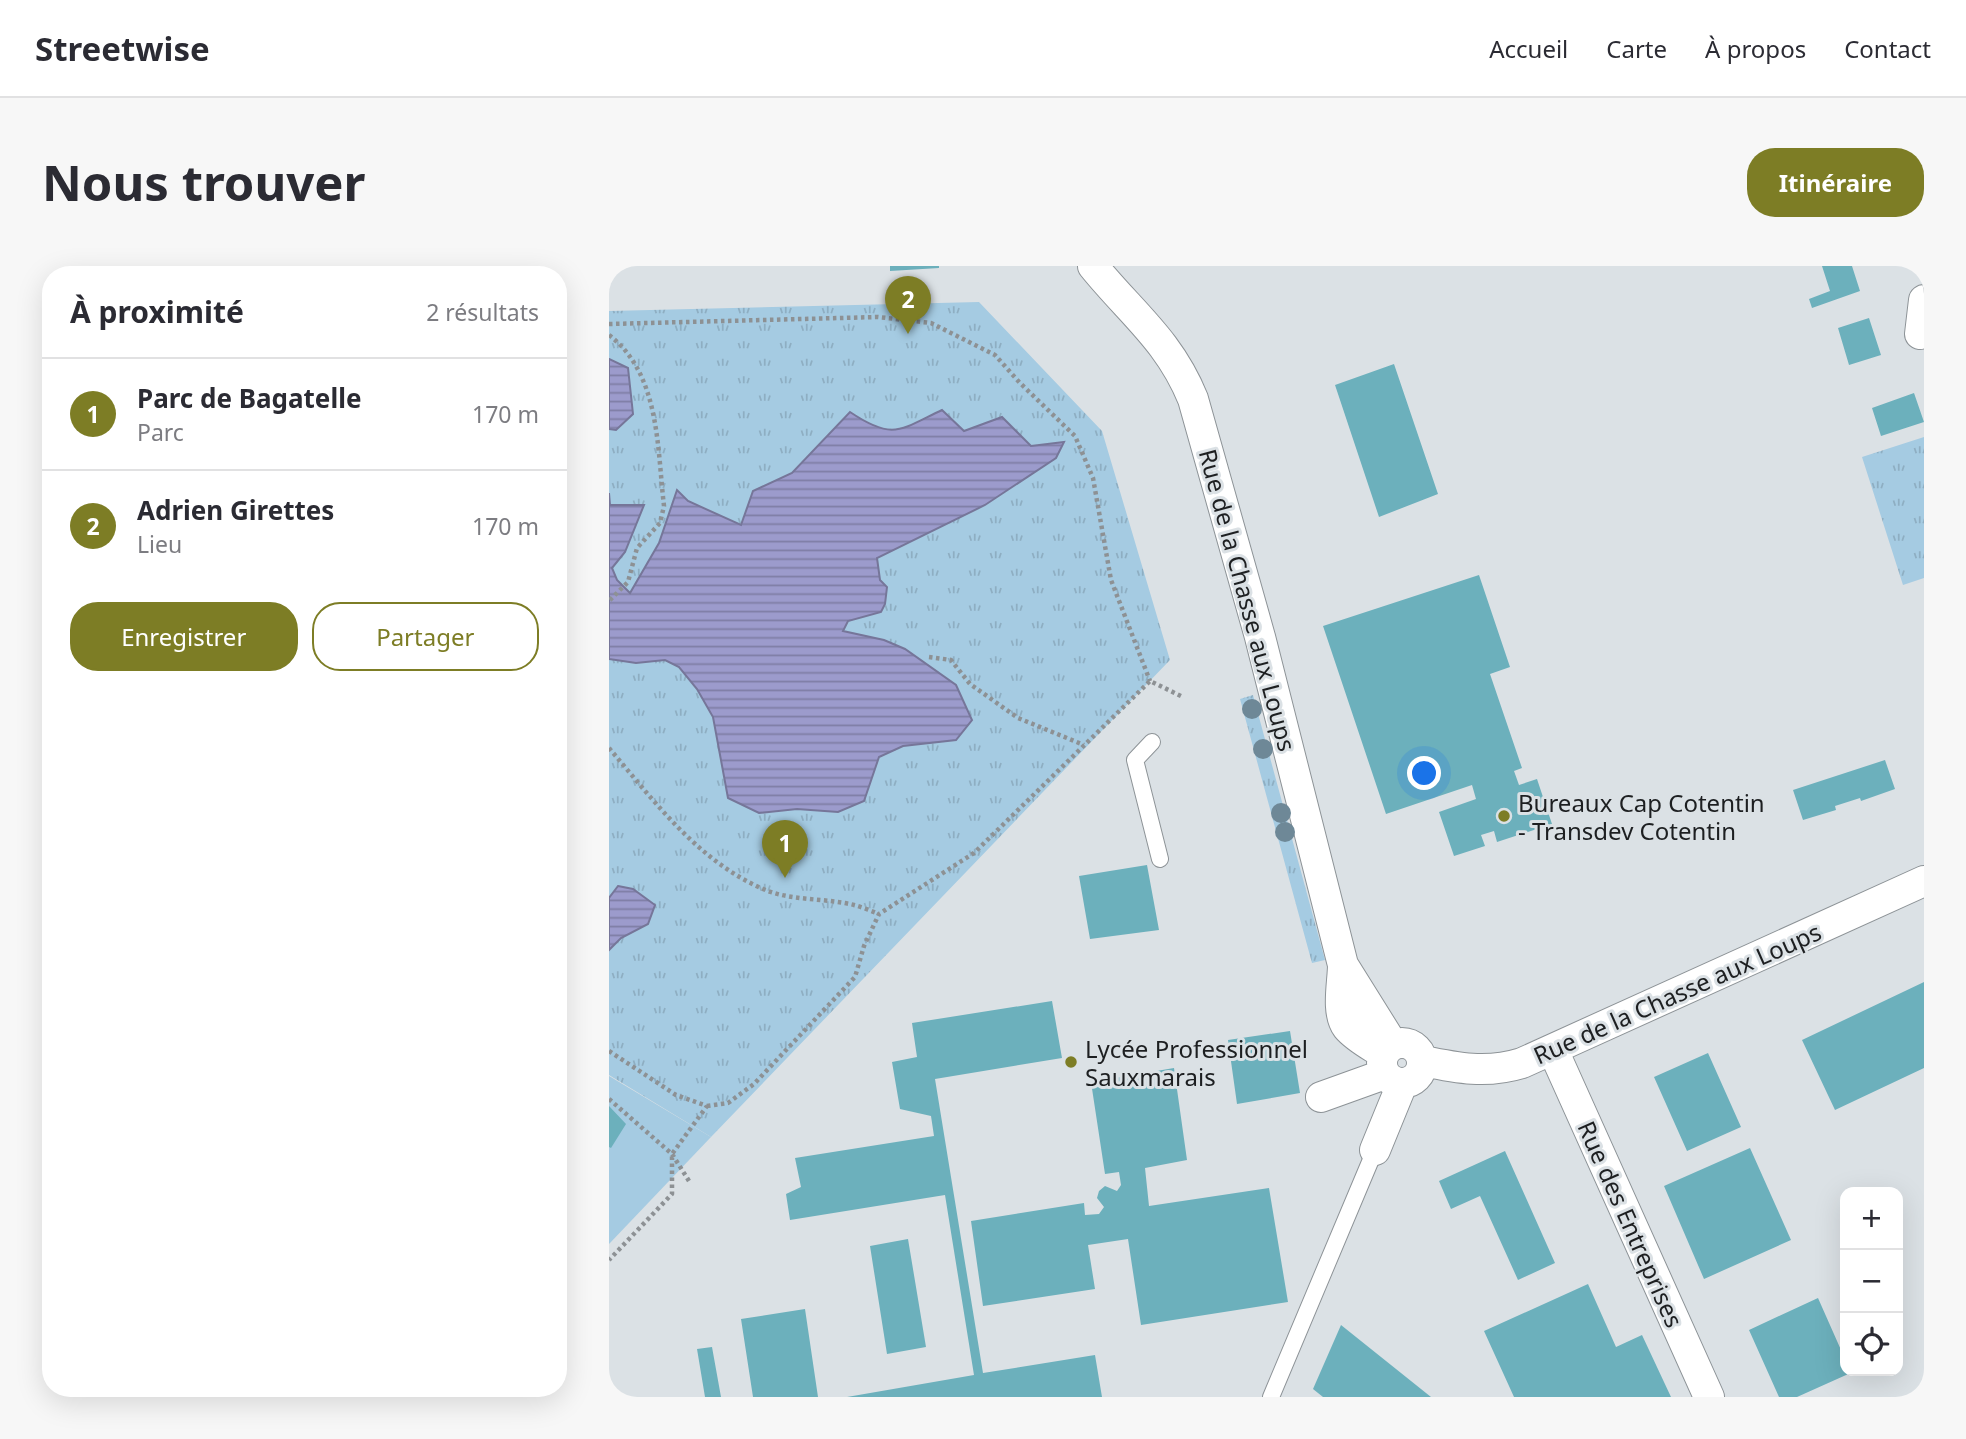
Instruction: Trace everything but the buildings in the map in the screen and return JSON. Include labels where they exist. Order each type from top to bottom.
[{"type":"street","name":"Rue de la Chasse aux Loups","points":[[1093,266],[1160,340],[1182,371],[1193,399],[1260,637],[1343,965],[1342,1017],[1346,1027],[1391,1064],[1415,1079],[1423,1061],[1453,1068],[1489,1070],[1521,1063],[1924,881]]},
{"type":"street","points":[[1920,334],[1924,300]]},
{"type":"street","name":"Rue des Entreprises","points":[[1553,1050],[1709,1397]]},
{"type":"street","points":[[1321,1097],[1391,1064]]},
{"type":"street","points":[[1375,1150],[1391,1064]]},
{"type":"lane","points":[[1152,742],[1135,760],[1160,859]]},
{"type":"lane","points":[[1271,1397],[1375,1150]]},
{"type":"path","points":[[609,324],[878,317],[932,323],[995,355],[1075,436],[1093,478],[1111,580],[1150,681],[1181,696]]},
{"type":"path","points":[[609,335],[622,345],[637,365],[651,401],[664,506],[660,523],[637,548],[628,582],[609,601]]},
{"type":"path","points":[[929,657],[951,660],[970,684],[1018,718],[1084,745]]},
{"type":"path","points":[[609,1051],[676,1095],[707,1106],[728,1102],[754,1084],[855,976],[864,946],[879,914],[974,853],[1150,681]]},
{"type":"path","points":[[609,748],[692,841],[722,867],[770,891],[853,905],[879,914]]},
{"type":"path","points":[[609,1099],[671,1154],[689,1181]]},
{"type":"path","points":[[609,1260],[673,1194],[671,1154],[707,1106]]},
{"type":"green space","points":[[979,302],[1102,431],[1170,660],[711,1137],[609,1075],[609,311]]},
{"type":"green space","points":[[1924,437],[1924,578],[1903,585],[1862,457]]},
{"type":"green space","points":[[1253,695],[1325,960],[1312,963],[1240,699]]},
{"type":"green space","points":[[609,1076],[711,1137],[609,1244]]},
{"type":"shaded area","points":[[609,359],[628,368],[633,414],[616,430],[609,429]]},
{"type":"shaded area","points":[[942,410],[964,431],[1002,417],[1031,446],[1064,442],[1056,458],[985,505],[877,558],[880,580],[887,587],[885,604],[881,612],[848,621],[843,631],[884,640],[905,649],[956,685],[972,720],[956,740],[903,746],[879,757],[864,801],[838,812],[797,809],[759,813],[728,798],[713,717],[697,689],[679,667],[665,660],[636,663],[609,659],[609,493],[610,505],[644,505],[625,552],[612,568],[617,580],[630,593],[659,543],[677,490],[688,501],[741,525],[753,491],[792,473],[850,412],[877,427],[896,429]]},
{"type":"shaded area","points":[[618,886],[633,889],[655,905],[648,924],[621,938],[609,950],[609,898]]},
{"type":"place","name":"Adrien Girettes","points":[[908,334]]},
{"type":"place","name":"Bureaux Cap Cotentin - Transdev Cotentin","points":[[1504,816]]},
{"type":"place","name":"Parc de Bagatelle","points":[[785,878]]},
{"type":"place","name":"Lycée Professionnel Sauxmarais","points":[[1071,1062]]}]
